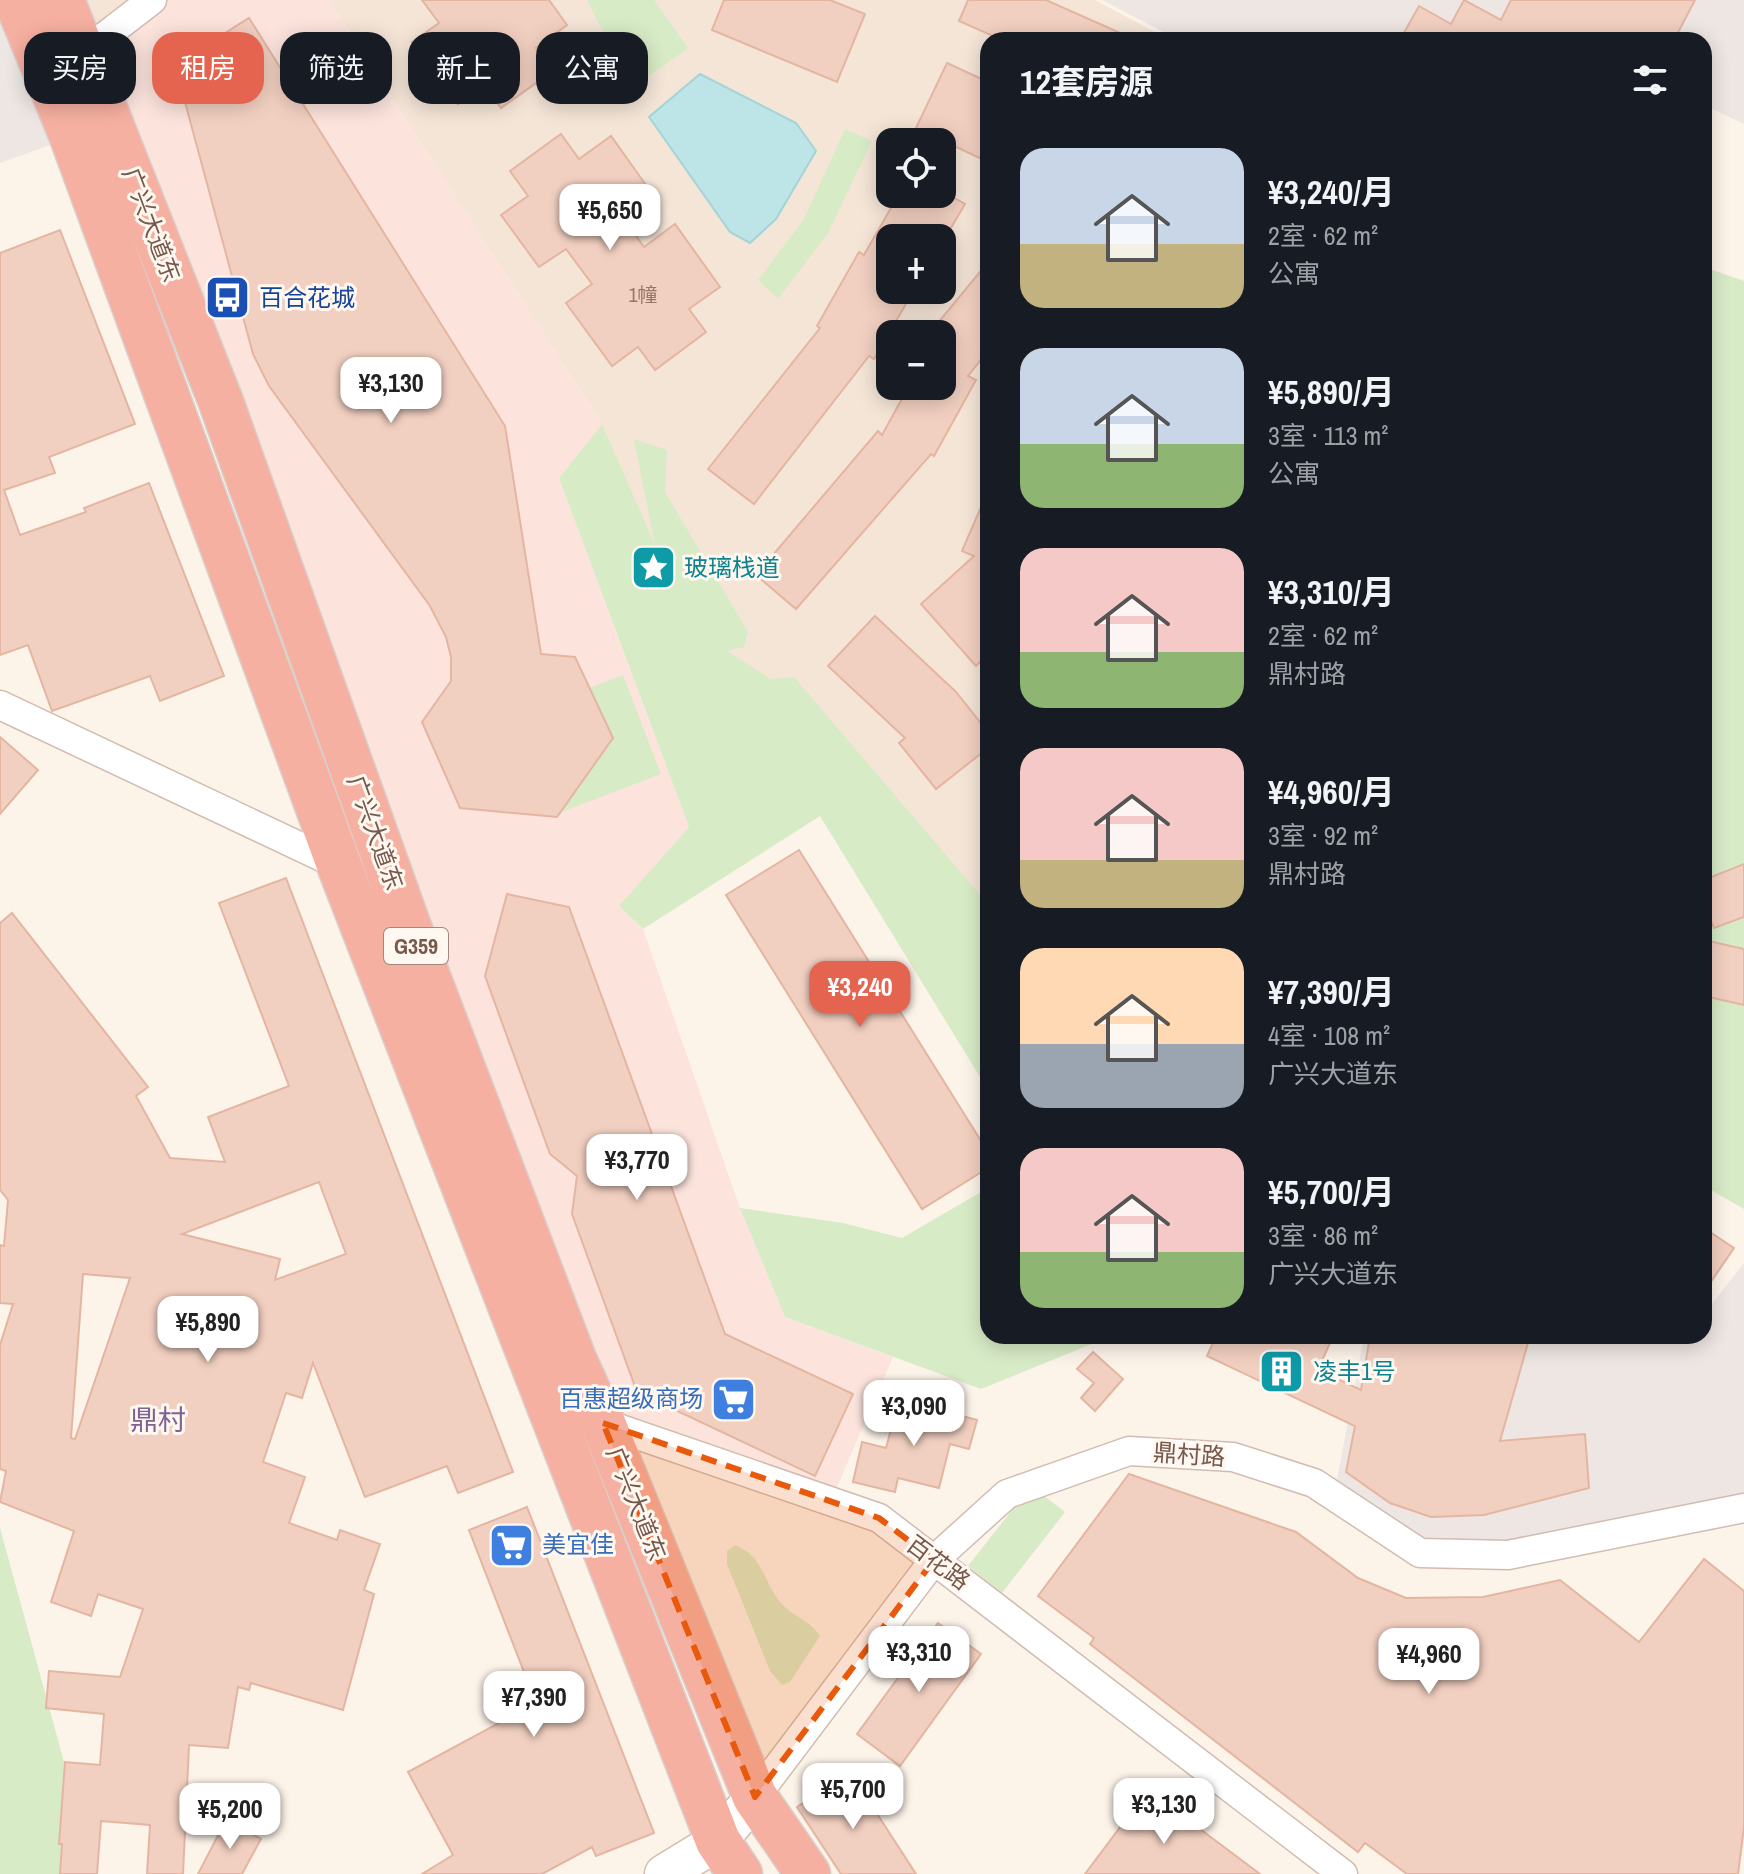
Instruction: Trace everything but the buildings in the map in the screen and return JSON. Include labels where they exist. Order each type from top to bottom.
[{"type":"highway","name":"广兴大道东","points":[[16,0],[72,137],[339,865],[729,1858]]},
{"type":"highway","name":"广兴大道东","points":[[62,0],[75,32]]},
{"type":"highway","name":"广兴大道东","points":[[103,104],[221,402],[414,941],[574,1359],[755,1797],[808,1874]]},
{"type":"street","points":[[110,32],[152,0]]},
{"type":"street","points":[[0,705],[339,865]]},
{"type":"street","name":"百花路","points":[[603,1423],[879,1518],[1343,1874]]},
{"type":"street","name":"鼎村路","points":[[755,1797],[934,1560],[1007,1494],[1129,1451],[1233,1457],[1314,1483],[1420,1553],[1508,1555],[1744,1508]]},
{"type":"street","points":[[664,1874],[729,1858],[755,1797]]},
{"type":"highlighted area","points":[[603,1423],[879,1518],[934,1560],[755,1797]]},
{"type":"shaded area","points":[[0,0],[62,0],[64,32],[24,32],[24,104],[70,104],[72,137],[0,163]]},
{"type":"shaded area","points":[[62,0],[152,0],[110,32],[75,32]]},
{"type":"shaded area","points":[[152,0],[329,0],[350,32],[280,32],[280,104],[392,104],[392,98],[602,424],[559,478],[689,827],[620,907],[643,929],[740,1208],[785,1317],[893,1357],[831,1501],[603,1423],[102,104],[136,104],[136,32],[110,32]]},
{"type":"shaded area","points":[[329,0],[1095,0],[1155,32],[980,32],[980,923],[651,610],[602,424],[392,98],[392,32],[350,32]]},
{"type":"shaded area","points":[[1102,0],[1744,0],[1744,124],[1712,109],[1712,32],[1164,32]]},
{"type":"shaded area","points":[[1744,1263],[1744,1508],[1508,1555],[1420,1553],[1334,1496],[1362,1344],[1712,1344],[1712,1304]]},
{"type":"green space","points":[[587,0],[654,0],[688,48],[648,77],[648,32],[603,32]]},
{"type":"green space","points":[[845,129],[872,141],[828,233],[778,299],[758,280],[804,219]]},
{"type":"green space","points":[[1712,270],[1744,281],[1744,1209],[1712,1191]]},
{"type":"green space","points":[[602,424],[655,545],[634,439],[667,450],[665,492],[748,632],[744,647],[727,651],[771,679],[794,677],[980,895],[980,1077],[820,816],[643,929],[619,906],[689,827],[559,478]]},
{"type":"green space","points":[[623,675],[661,774],[556,814],[517,716]]},
{"type":"green space","points":[[980,1193],[980,1344],[1091,1344],[981,1389],[785,1317],[740,1208],[843,1223],[902,1238]]},
{"type":"green space","points":[[1043,1495],[1065,1512],[1002,1593],[968,1566],[1016,1505]]},
{"type":"green space","points":[[0,1528],[64,1762],[60,1874],[0,1874]]},
{"type":"green space","points":[[735,1545],[758,1563],[781,1603],[812,1626],[820,1636],[790,1682],[782,1685],[770,1671],[727,1564],[727,1551]]},
{"type":"water","points":[[700,74],[796,123],[816,151],[776,219],[750,243],[730,232],[649,117]]},
{"type":"place","name":"百合花城","points":[[228,298]]},
{"type":"place","name":"玻璃栈道","points":[[653,568]]},
{"type":"place","name":"凌丰1号","points":[[1282,1372]]},
{"type":"place","name":"百惠超级商场","points":[[734,1399]]},
{"type":"place","name":"美宜佳","points":[[511,1545]]},
{"type":"district","name":"鼎村","points":[[158,1420]]}]
